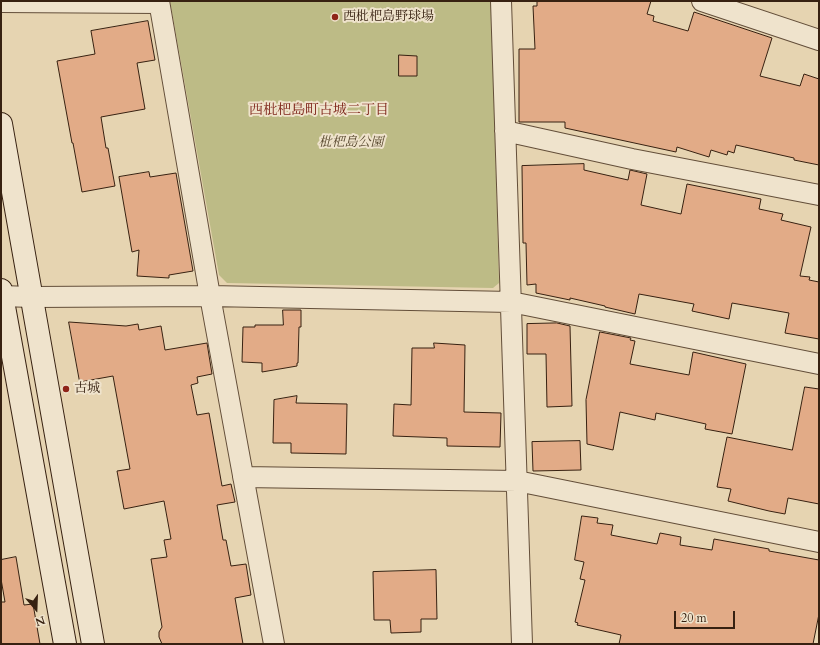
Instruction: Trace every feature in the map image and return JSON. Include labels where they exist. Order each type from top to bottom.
[{"type":"street","points":[[501,1],[522,644]]},
{"type":"street","points":[[702,1],[819,40]]},
{"type":"street","points":[[1,2],[159,2],[210,296],[274,644]]},
{"type":"street","points":[[1,124],[93,644]]},
{"type":"street","points":[[505,131],[632,159],[819,195]]},
{"type":"street","points":[[65,644],[1,294],[32,297],[210,296],[511,302],[819,364]]},
{"type":"street","points":[[244,477],[516,481],[819,542]]},
{"type":"green space","name":"枇杷島公園","points":[[170,1],[491,1],[499,283],[493,288],[227,283],[219,275]]},
{"type":"building","points":[[651,1],[647,14],[654,16],[653,21],[688,31],[694,12],[772,38],[760,76],[800,86],[804,74],[819,79],[819,165],[736,145],[734,153],[728,151],[727,155],[711,150],[709,157],[677,147],[676,152],[565,128],[565,122],[519,122],[519,49],[535,49],[533,6],[537,6],[537,2]]},
{"type":"building","points":[[148,21],[155,60],[137,63],[145,109],[101,117],[106,148],[108,148],[115,186],[82,192],[57,61],[95,54],[91,31]]},
{"type":"building","points":[[399,55],[417,56],[417,76],[399,76]]},
{"type":"building","points":[[584,164],[584,170],[628,180],[630,170],[647,174],[641,205],[681,214],[687,184],[761,199],[759,209],[783,214],[781,220],[811,227],[800,276],[810,277],[809,280],[819,282],[819,339],[785,333],[789,313],[732,303],[729,319],[692,311],[694,304],[639,294],[635,314],[570,298],[570,300],[536,293],[536,284],[527,285],[526,243],[523,243],[522,166]]},
{"type":"building","points":[[149,172],[150,177],[176,173],[193,271],[169,275],[169,278],[137,276],[139,250],[132,252],[119,177]]},
{"type":"building","points":[[283,310],[301,310],[301,327],[299,327],[297,366],[262,372],[262,363],[242,362],[243,327],[255,327],[255,325],[283,325]]},
{"type":"building","points":[[69,322],[126,326],[138,324],[139,330],[161,326],[165,350],[207,343],[212,374],[197,377],[198,383],[191,385],[197,415],[209,413],[222,486],[231,484],[235,502],[217,505],[223,540],[226,540],[231,566],[246,564],[251,595],[235,598],[243,644],[162,644],[159,637],[159,632],[162,627],[151,559],[167,557],[164,540],[171,539],[164,501],[124,509],[117,471],[130,469],[113,376],[80,382]]},
{"type":"building","points":[[557,323],[570,326],[572,406],[547,407],[546,354],[527,354],[527,324]]},
{"type":"building","points":[[600,332],[631,338],[630,340],[635,341],[630,364],[689,375],[693,352],[746,364],[732,434],[705,429],[706,424],[656,413],[655,420],[620,412],[613,450],[587,444],[586,400]]},
{"type":"building","points":[[434,343],[465,345],[464,412],[501,413],[500,447],[447,446],[447,438],[393,436],[394,404],[411,405],[412,348],[434,348]]},
{"type":"building","points":[[805,387],[819,389],[819,504],[788,498],[785,514],[728,501],[731,489],[717,487],[727,437],[792,450]]},
{"type":"building","points":[[297,396],[296,403],[347,404],[346,454],[291,453],[291,443],[273,443],[274,400]]},
{"type":"building","points":[[580,441],[581,470],[533,471],[532,442]]},
{"type":"building","points":[[582,516],[598,518],[597,523],[613,525],[611,535],[657,544],[660,533],[681,537],[680,545],[712,550],[714,539],[819,560],[819,614],[813,644],[619,644],[621,635],[577,625],[578,623],[575,622],[585,580],[580,579],[584,562],[575,560]]},
{"type":"building","points":[[16,557],[24,605],[33,604],[40,644],[1,644],[1,602],[5,602],[1,579],[1,560]]},
{"type":"building","points":[[436,570],[437,619],[421,619],[421,632],[391,633],[390,620],[374,620],[373,572]]},
{"type":"place","name":"西枇杷島野球場","points":[[335,17]]},
{"type":"place","name":"古城","points":[[66,389]]},
{"type":"district","name":"西枇杷島町古城二丁目","points":[[319,111]]}]
